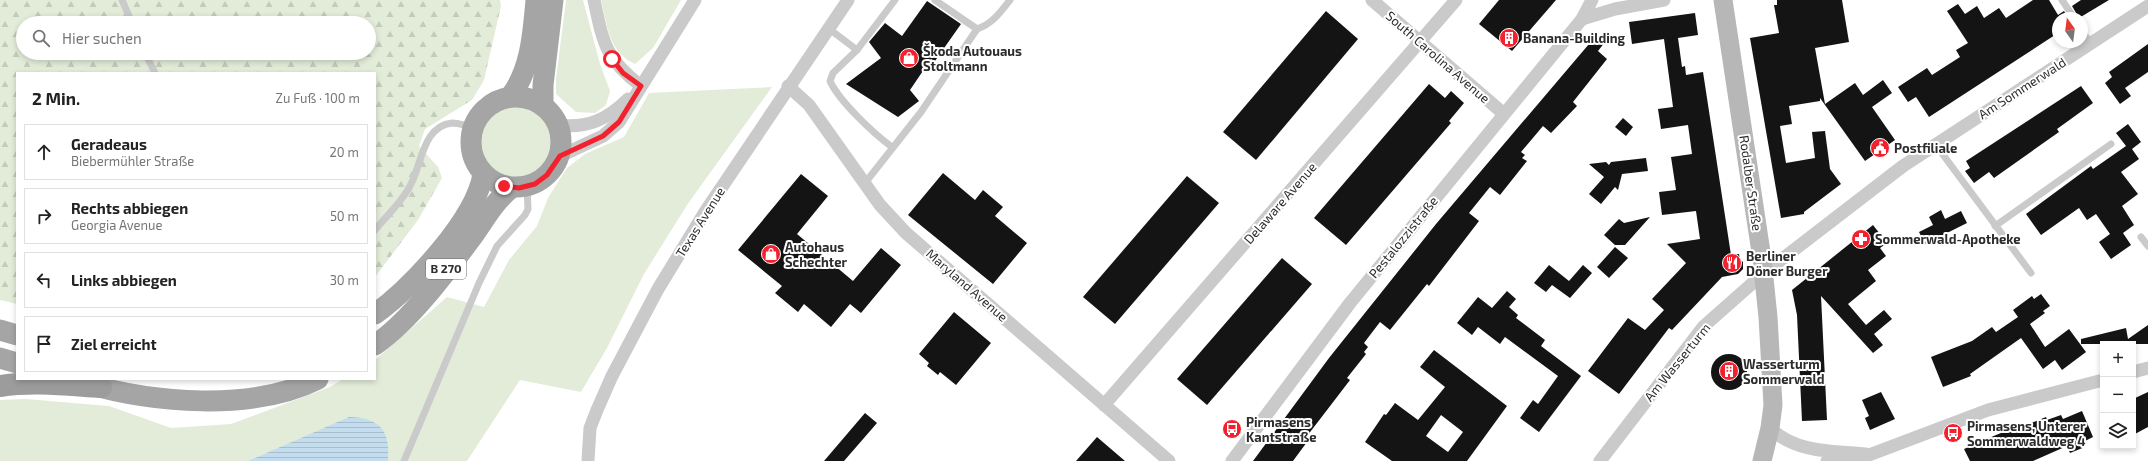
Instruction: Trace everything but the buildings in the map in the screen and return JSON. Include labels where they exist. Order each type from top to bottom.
[{"type":"highway","points":[[0,386],[21,383],[53,383],[101,387]]},
{"type":"main road","points":[[510,97],[520,85],[525,72],[536,0]]},
{"type":"main road","points":[[543,106],[543,85],[553,0]]},
{"type":"main road","name":"Rodalber Straße","points":[[1723,0],[1764,273],[1772,373],[1770,428],[1762,461]]},
{"type":"main road","points":[[510,97],[528,98],[543,106],[552,114],[558,125],[562,144],[560,156],[547,175],[519,187],[493,182],[483,174],[477,166],[472,152],[471,137],[473,128],[484,110],[492,104],[510,97]]},
{"type":"main road","name":"B 270","points":[[376,313],[407,286],[434,257],[472,207],[481,187],[483,174]]},
{"type":"main road","name":"B 270","points":[[376,344],[404,320],[474,235],[494,205],[519,187]]},
{"type":"main road","points":[[0,330],[16,335]]},
{"type":"main road","points":[[0,358],[16,363]]},
{"type":"main road","points":[[76,380],[101,387],[186,400],[244,398],[279,392],[315,380]]},
{"type":"street","points":[[594,0],[605,43],[612,59],[623,73],[641,86]]},
{"type":"street","points":[[560,156],[603,136],[612,129],[625,114],[694,0]]},
{"type":"street","name":"Texas Avenue","points":[[588,461],[590,428],[615,369],[658,289],[705,212],[788,86],[848,0]]},
{"type":"street","name":"South Carolina Avenue","points":[[1372,0],[1504,114]]},
{"type":"street","name":"Delaware Avenue","points":[[1104,405],[1456,0]]},
{"type":"street","name":"Pestalozzistraße","points":[[1232,461],[1350,303],[1582,18],[1592,0]]},
{"type":"street","points":[[1582,18],[1615,9],[1664,0]]},
{"type":"street","name":"Am Sommerwald","points":[[1764,273],[1862,197],[1936,144],[2148,6]]},
{"type":"street","points":[[558,125],[583,126],[607,117],[641,86]]},
{"type":"street","name":"Maryland Avenue","points":[[788,86],[809,105],[880,205],[906,232],[1169,461]]},
{"type":"street","name":"Am Wasserturm","points":[[1600,461],[1704,326],[1764,273]]},
{"type":"street","points":[[2136,371],[2148,368]]},
{"type":"street","points":[[1853,461],[1868,454],[1988,410],[2100,381]]},
{"type":"street","points":[[1770,428],[1785,440],[1797,445],[1818,450],[1868,454]]},
{"type":"street","points":[[1827,461],[1868,454]]},
{"type":"lane","points":[[122,0],[129,16]]},
{"type":"lane","points":[[892,147],[880,138],[842,99],[830,81],[832,73],[857,50],[895,0]]},
{"type":"lane","points":[[935,0],[977,29]]},
{"type":"lane","points":[[865,183],[921,112],[977,29],[988,25],[1010,0]]},
{"type":"lane","points":[[2062,0],[2070,12]]},
{"type":"lane","points":[[828,28],[857,50]]},
{"type":"lane","points":[[148,60],[154,72]]},
{"type":"lane","points":[[376,229],[411,185],[427,140],[432,132],[452,123],[473,128]]},
{"type":"lane","points":[[1936,144],[2030,273]]},
{"type":"lane","points":[[1995,226],[2110,144]]},
{"type":"lane","points":[[404,461],[479,283],[497,246],[525,215],[528,209],[519,187]]},
{"type":"lane","points":[[2141,237],[2148,246]]},
{"type":"green space","points":[[0,0],[500,0],[501,6],[484,80],[472,100],[425,129],[419,146],[438,167],[442,178],[418,220],[376,276],[376,72],[16,72],[16,304],[0,300]]},
{"type":"green space","points":[[566,0],[583,0],[600,64],[610,91],[606,105],[595,113],[576,112],[556,94],[556,79]]},
{"type":"green space","points":[[601,0],[681,0],[653,48],[635,64],[626,59],[614,45],[610,37]]},
{"type":"green space","points":[[772,87],[687,205],[644,274],[607,348],[581,392],[520,380],[467,461],[0,461],[0,400],[26,399],[109,406],[171,428],[231,424],[330,387],[341,380],[376,380],[376,359],[447,297],[484,307],[509,260],[537,226],[548,198],[567,168],[585,154],[624,137],[649,93]]},
{"type":"green space","points":[[515,106],[535,112],[545,122],[551,142],[545,162],[535,172],[515,178],[495,172],[485,162],[479,142],[485,122],[495,112]]},
{"type":"water","points":[[349,417],[369,420],[376,423],[381,428],[385,434],[387,442],[388,461],[248,461]]},
{"type":"place","name":"Banana-Building","points":[[1509,38]]},
{"type":"place","name":"Škoda Autouaus Stoltmann","points":[[909,58]]},
{"type":"place","name":"Postfiliale","points":[[1880,148]]},
{"type":"place","name":"Sommerwald-Apotheke","points":[[1861,239]]},
{"type":"place","name":"Autohaus Schechter","points":[[771,254]]},
{"type":"place","name":"Berliner Döner Burger","points":[[1732,263]]},
{"type":"place","name":"Wasserturm Sommerwald","points":[[1729,371]]},
{"type":"place","name":"Pirmasens Kantstraße","points":[[1232,429]]},
{"type":"place","name":"Pirmasens, Unterer Sommerwaldweg 4","points":[[1953,433]]},
{"type":"route","points":[[504,186],[519,188],[535,184],[552,170],[560,156],[603,136],[619,122],[641,86],[623,73],[612,59]]}]
